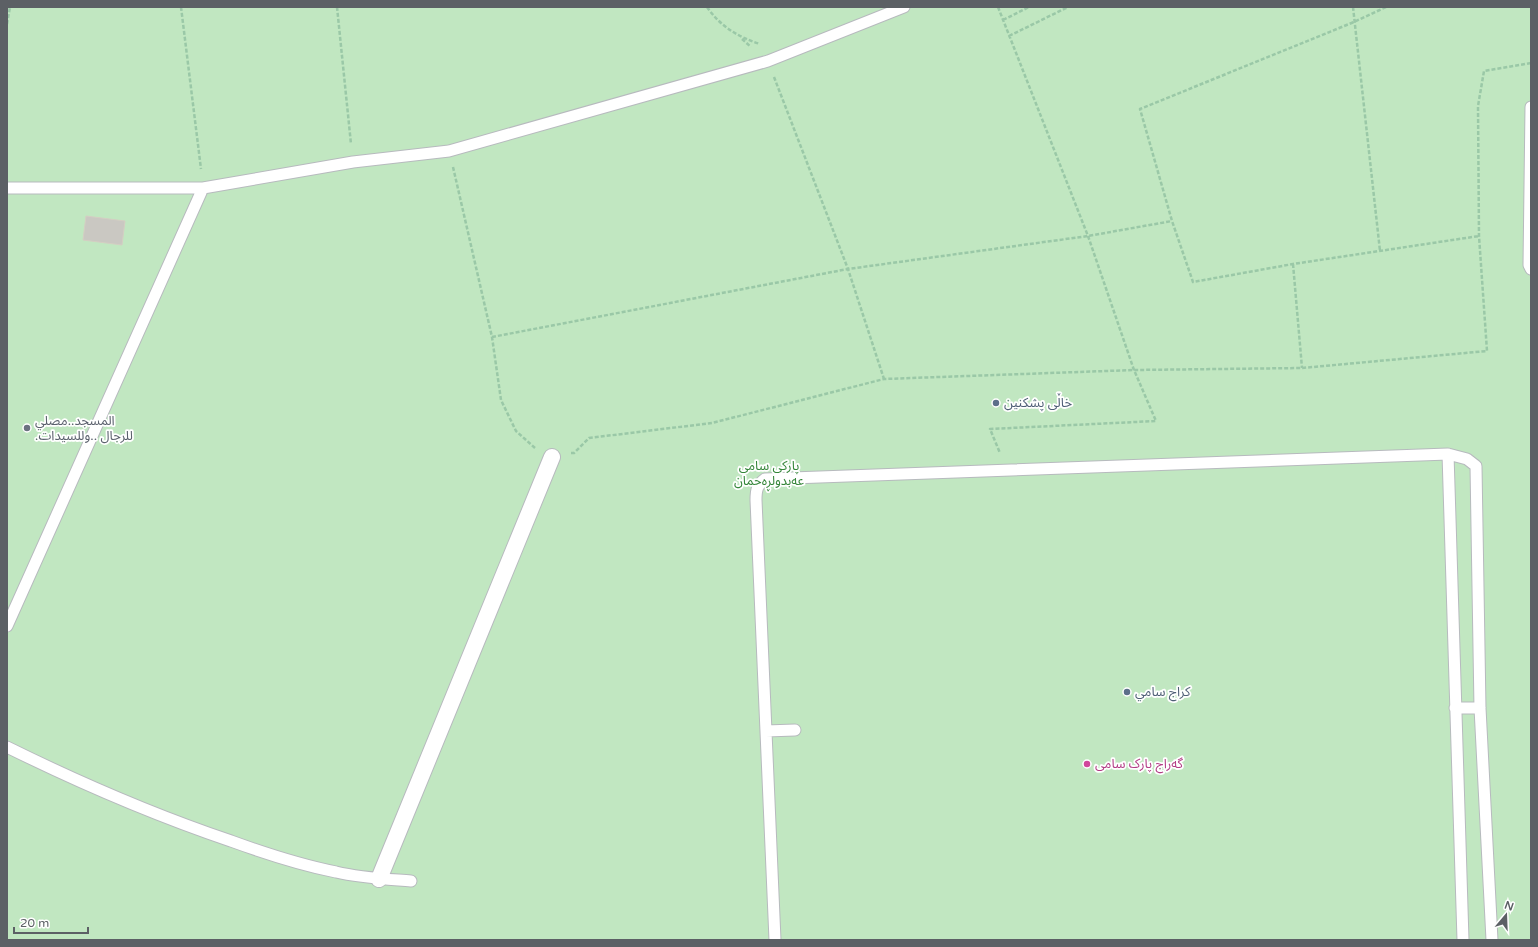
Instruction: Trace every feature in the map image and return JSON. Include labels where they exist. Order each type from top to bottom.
[{"type":"street","points":[[379,879],[552,456]]},
{"type":"lane","points":[[7,188],[203,188],[353,162],[449,151],[768,61],[904,7]]},
{"type":"lane","points":[[1531,107],[1529,257],[1529,264],[1531,268]]},
{"type":"lane","points":[[7,626],[203,188]]},
{"type":"lane","points":[[1448,454],[1463,940]]},
{"type":"lane","points":[[775,940],[756,491],[758,484],[765,479],[786,478],[1448,454],[1467,459],[1476,466],[1480,708],[1492,940]]},
{"type":"lane","points":[[1455,708],[1480,708]]},
{"type":"lane","points":[[766,731],[795,730]]},
{"type":"lane","points":[[7,747],[68,776],[189,826],[260,851],[336,872],[379,879],[412,881]]},
{"type":"path","points":[[7,24],[10,7]]},
{"type":"path","points":[[180,7],[203,188]]},
{"type":"path","points":[[337,7],[353,162]]},
{"type":"path","points":[[998,7],[1088,236],[1134,370],[1156,420],[990,429],[1006,470]]},
{"type":"path","points":[[1003,20],[1029,7]]},
{"type":"path","points":[[1009,36],[1068,7]]},
{"type":"path","points":[[1353,7],[1380,251]]},
{"type":"path","points":[[1386,7],[1354,22],[1140,109],[1172,221],[1193,282],[1292,264],[1479,236]]},
{"type":"path","points":[[742,38],[768,61],[848,269],[884,379]]},
{"type":"path","points":[[449,151],[492,337],[501,400],[516,431],[538,450],[552,456],[574,453],[589,438],[712,423],[884,379],[1134,370],[1302,368],[1487,351],[1479,236],[1478,106],[1484,71],[1531,63]]},
{"type":"path","points":[[492,337],[848,269],[1088,236],[1172,221]]},
{"type":"path","points":[[1292,264],[1302,368]]},
{"type":"green space","name":"پارکی سامی عەبدولڕەحمان","points":[[7,7],[1531,7],[1531,940],[7,940]]},
{"type":"building","points":[[86,216],[125,221],[122,245],[83,240]]},
{"type":"place","name":"خاڵی پشکنین","points":[[996,403]]},
{"type":"place","name":"المسجد..مصلي .للرجال ..وللسيدات","points":[[27,428]]},
{"type":"place","name":"کراج سامي","points":[[1127,692]]},
{"type":"place","name":"گەراج پارک سامی","points":[[1087,764]]}]
